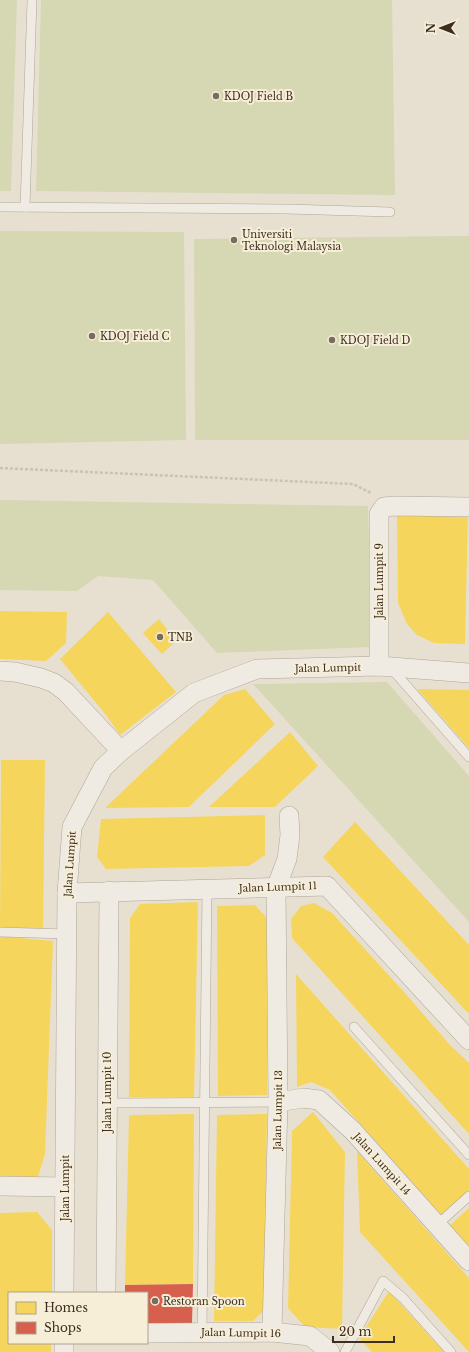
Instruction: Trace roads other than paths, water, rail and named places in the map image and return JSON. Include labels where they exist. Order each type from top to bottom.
[{"type":"street","name":"Jalan Lumpit 9","points":[[384,667],[379,514],[384,507],[394,506],[469,507]]},
{"type":"street","name":"Jalan Lumpit","points":[[64,1292],[67,934],[72,827],[103,768],[121,751],[194,693],[257,669],[384,667],[469,673]]},
{"type":"street","points":[[0,671],[15,672],[41,678],[54,683],[66,692],[121,751]]},
{"type":"street","points":[[276,888],[287,859],[290,835],[289,816]]},
{"type":"street","name":"Jalan Lumpit 11","points":[[68,893],[327,886],[469,1040]]},
{"type":"street","name":"Jalan Lumpit 13","points":[[272,1332],[278,1102],[276,888]]},
{"type":"street","name":"Jalan Lumpit 10","points":[[106,1292],[109,891]]},
{"type":"street","name":"Jalan Lumpit 14","points":[[278,1102],[303,1098],[319,1100],[353,1131],[469,1261]]},
{"type":"street","points":[[0,1186],[65,1187]]},
{"type":"street","name":"Jalan Lumpit 16","points":[[148,1333],[272,1332],[310,1336],[330,1352]]},
{"type":"lane","points":[[25,207],[32,0]]},
{"type":"lane","points":[[0,207],[286,209],[390,212]]},
{"type":"lane","points":[[384,667],[469,757]]},
{"type":"lane","points":[[202,1332],[207,889]]},
{"type":"lane","points":[[0,932],[67,934]]},
{"type":"lane","points":[[354,1027],[469,1155]]},
{"type":"lane","points":[[107,1103],[278,1102]]},
{"type":"lane","points":[[437,1225],[469,1196]]},
{"type":"lane","points":[[345,1352],[383,1281],[403,1298],[451,1352]]},
{"type":"place","name":"KDOJ Field B","points":[[216,96]]},
{"type":"place","name":"Universiti Teknologi Malaysia","points":[[234,240]]},
{"type":"place","name":"KDOJ Field C","points":[[92,336]]},
{"type":"place","name":"KDOJ Field D","points":[[332,340]]},
{"type":"place","name":"TNB","points":[[160,637]]},
{"type":"place","name":"Restoran Spoon","points":[[155,1301]]}]
